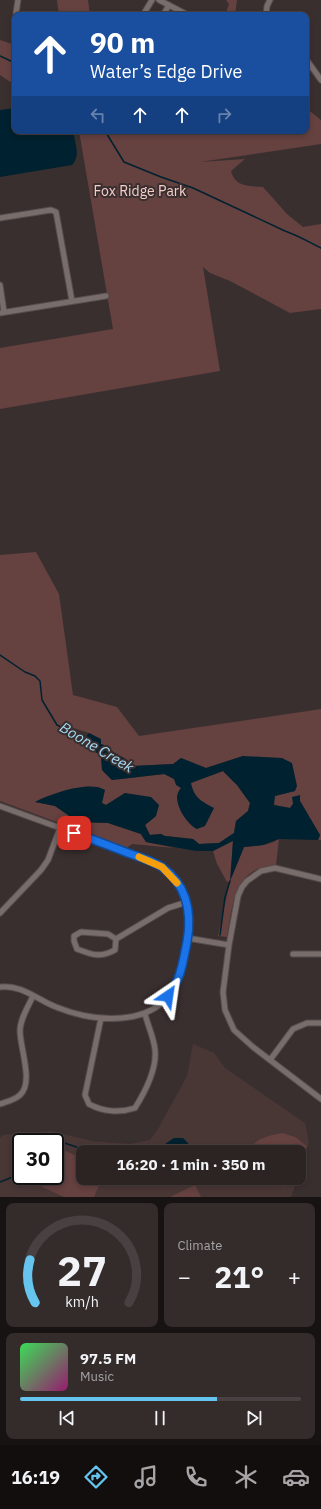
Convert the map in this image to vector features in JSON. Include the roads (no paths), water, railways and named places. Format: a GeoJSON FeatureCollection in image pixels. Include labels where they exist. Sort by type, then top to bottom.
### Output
{"type":"FeatureCollection","features":[{"type":"Feature","properties":{"kind":"street"},"geometry":{"type":"LineString","coordinates":[[16,12],[18,0]]}},
{"type":"Feature","properties":{"kind":"street"},"geometry":{"type":"LineString","coordinates":[[144,12],[152,0]]}},
{"type":"Feature","properties":{"kind":"street"},"geometry":{"type":"LineString","coordinates":[[160,0],[182,12]]}},
{"type":"Feature","properties":{"kind":"street"},"geometry":{"type":"LineString","coordinates":[[266,12],[270,0]]}},
{"type":"Feature","properties":{"kind":"street"},"geometry":{"type":"LineString","coordinates":[[165,12],[169,6]]}},
{"type":"Feature","properties":{"kind":"street"},"geometry":{"type":"LineString","coordinates":[[309,63],[321,80]]}},
{"type":"Feature","properties":{"kind":"street"},"geometry":{"type":"LineString","coordinates":[[0,218],[51,210],[55,211],[57,214],[72,301]]}},
{"type":"Feature","properties":{"kind":"street"},"geometry":{"type":"LineString","coordinates":[[0,284],[2,312],[106,296]]}},
{"type":"Feature","properties":{"kind":"street"},"geometry":{"type":"LineString","coordinates":[[0,806],[140,857],[162,867],[174,879],[187,902],[189,919],[180,974],[174,988],[161,1004],[145,1014],[121,1018],[100,1018],[78,1014],[56,1007],[18,988],[7,986],[0,987]]}},
{"type":"Feature","properties":{"kind":"street"},"geometry":{"type":"LineString","coordinates":[[0,913],[48,860],[60,828]]}},
{"type":"Feature","properties":{"kind":"street"},"geometry":{"type":"LineString","coordinates":[[321,879],[284,869],[267,869],[250,878],[240,892],[229,945],[223,992],[224,1010],[234,1030],[253,1047],[321,1099]]}},
{"type":"Feature","properties":{"kind":"street"},"geometry":{"type":"LineString","coordinates":[[116,939],[168,908],[187,902]]}},
{"type":"Feature","properties":{"kind":"street"},"geometry":{"type":"LineString","coordinates":[[81,932],[108,934],[116,939],[115,950],[105,955],[95,954],[77,948],[74,941],[74,936],[81,932]]}},
{"type":"Feature","properties":{"kind":"street"},"geometry":{"type":"LineString","coordinates":[[187,938],[229,945]]}},
{"type":"Feature","properties":{"kind":"street"},"geometry":{"type":"LineString","coordinates":[[293,954],[321,954]]}},
{"type":"Feature","properties":{"kind":"street"},"geometry":{"type":"LineString","coordinates":[[0,1104],[20,1096],[25,1088],[26,1077],[20,1031],[23,1017],[33,996]]}},
{"type":"Feature","properties":{"kind":"street"},"geometry":{"type":"LineString","coordinates":[[100,1018],[85,1095],[89,1104],[98,1110],[125,1111],[135,1108],[143,1095],[155,1061],[155,1048],[145,1014]]}},
{"type":"Feature","properties":{"kind":"street"},"geometry":{"type":"LineString","coordinates":[[270,1060],[293,1028],[307,1023],[321,1022]]}},
{"type":"Feature","properties":{"kind":"water"},"geometry":{"type":"Polygon","coordinates":[[[12,108],[12,134],[74,134],[77,153],[75,161],[72,165],[0,177],[0,110],[12,108]]]}},
{"type":"Feature","properties":{"kind":"water"},"geometry":{"type":"Polygon","coordinates":[[[89,733],[101,739],[101,744],[133,766],[173,764],[181,758],[206,768],[243,756],[282,758],[292,763],[297,786],[295,791],[275,796],[274,805],[290,808],[293,804],[292,797],[300,795],[300,801],[320,835],[318,840],[279,839],[263,845],[244,847],[230,881],[233,841],[213,851],[196,851],[146,842],[141,834],[108,823],[78,822],[55,806],[35,802],[50,795],[80,787],[98,787],[105,790],[102,803],[106,805],[125,793],[151,797],[159,805],[156,816],[145,825],[150,835],[161,834],[165,836],[193,839],[199,844],[219,843],[234,833],[236,821],[248,811],[250,803],[237,785],[223,771],[191,783],[196,796],[214,808],[205,826],[197,829],[186,820],[181,811],[177,797],[181,788],[176,785],[174,779],[164,774],[112,780],[102,770],[101,755],[85,747],[84,739],[89,733]]]}},
{"type":"Feature","properties":{"kind":"water"},"geometry":{"type":"Polygon","coordinates":[[[174,1138],[183,1138],[188,1145],[164,1145],[174,1138]]]}},
{"type":"Feature","properties":{"kind":"waterway"},"geometry":{"type":"LineString","coordinates":[[0,56],[12,62]]}},
{"type":"Feature","properties":{"kind":"waterway"},"geometry":{"type":"LineString","coordinates":[[107,134],[124,162],[193,188],[321,248]]}},
{"type":"Feature","properties":{"kind":"waterway","name":"Boone Creek"},"geometry":{"type":"LineString","coordinates":[[0,655],[25,672],[35,676],[40,681],[42,700],[57,725],[84,739]]}},
{"type":"Feature","properties":{"kind":"waterway"},"geometry":{"type":"LineString","coordinates":[[220,935],[225,897],[230,881]]}},
{"type":"Feature","properties":{"kind":"waterway"},"geometry":{"type":"LineString","coordinates":[[64,1143],[76,1147]]}},
{"type":"Feature","properties":{"kind":"waterway"},"geometry":{"type":"LineString","coordinates":[[0,1182],[12,1177]]}},
{"type":"Feature","properties":{"kind":"park label","name":"Fox Ridge Park"},"geometry":{"type":"Point","coordinates":[140,191]}}]}
